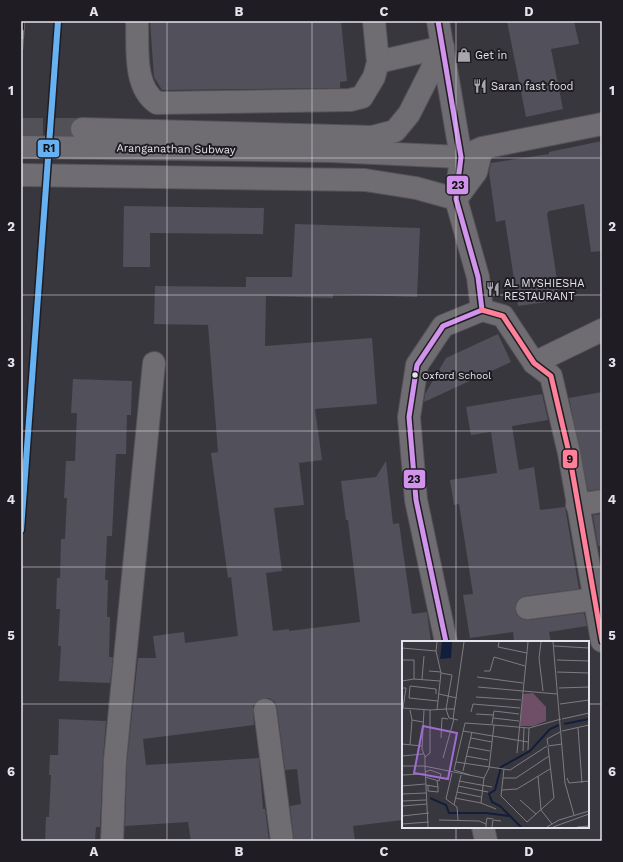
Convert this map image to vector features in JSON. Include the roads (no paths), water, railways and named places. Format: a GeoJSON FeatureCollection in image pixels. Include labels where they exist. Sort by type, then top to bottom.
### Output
{"type":"FeatureCollection","features":[{"type":"Feature","properties":{"kind":"street"},"geometry":{"type":"LineString","coordinates":[[137,21],[140,76],[149,97],[157,103],[350,100],[362,97],[374,77],[378,62],[374,21]]}},
{"type":"Feature","properties":{"kind":"street"},"geometry":{"type":"LineString","coordinates":[[438,21],[461,157],[456,199],[478,277],[482,310]]}},
{"type":"Feature","properties":{"kind":"street"},"geometry":{"type":"LineString","coordinates":[[378,62],[443,46]]}},
{"type":"Feature","properties":{"kind":"street"},"geometry":{"type":"LineString","coordinates":[[82,129],[372,138],[395,131],[409,114],[443,46]]}},
{"type":"Feature","properties":{"kind":"street"},"geometry":{"type":"LineString","coordinates":[[461,157],[482,148],[602,124]]}},
{"type":"Feature","properties":{"kind":"street","name":"Aranganathan Subway"},"geometry":{"type":"LineString","coordinates":[[21,147],[331,151],[461,157]]}},
{"type":"Feature","properties":{"kind":"street"},"geometry":{"type":"LineString","coordinates":[[456,199],[476,172],[482,148]]}},
{"type":"Feature","properties":{"kind":"street"},"geometry":{"type":"LineString","coordinates":[[21,175],[365,180],[416,188],[456,199]]}},
{"type":"Feature","properties":{"kind":"street"},"geometry":{"type":"LineString","coordinates":[[446,641],[416,500],[408,417],[416,365],[438,333],[443,326],[482,310],[502,316],[534,363],[551,376],[569,453],[602,641]]}},
{"type":"Feature","properties":{"kind":"street"},"geometry":{"type":"LineString","coordinates":[[534,363],[602,330]]}},
{"type":"Feature","properties":{"kind":"street"},"geometry":{"type":"LineString","coordinates":[[112,841],[115,760],[154,363]]}},
{"type":"Feature","properties":{"kind":"street"},"geometry":{"type":"LineString","coordinates":[[578,505],[602,502]]}},
{"type":"Feature","properties":{"kind":"street"},"geometry":{"type":"LineString","coordinates":[[527,608],[595,598]]}},
{"type":"Feature","properties":{"kind":"street"},"geometry":{"type":"LineString","coordinates":[[265,710],[282,841]]}},
{"type":"Feature","properties":{"kind":"street"},"geometry":{"type":"LineString","coordinates":[[483,828],[486,841]]}},
{"type":"Feature","properties":{"kind":"tunnel"},"geometry":{"type":"LineString","coordinates":[[21,129],[82,129]]}},
{"type":"Feature","properties":{"kind":"railway"},"geometry":{"type":"LineString","coordinates":[[21,48],[23,21]]}},
{"type":"Feature","properties":{"kind":"place","name":"Get in"},"geometry":{"type":"Point","coordinates":[464,55]}},
{"type":"Feature","properties":{"kind":"place","name":"Saran fast food"},"geometry":{"type":"Point","coordinates":[480,86]}},
{"type":"Feature","properties":{"kind":"place","name":"AL MYSHIESHA RESTAURANT"},"geometry":{"type":"Point","coordinates":[493,289]}},
{"type":"Feature","properties":{"kind":"place","name":"Oxford School"},"geometry":{"type":"Point","coordinates":[415,375]}}]}
